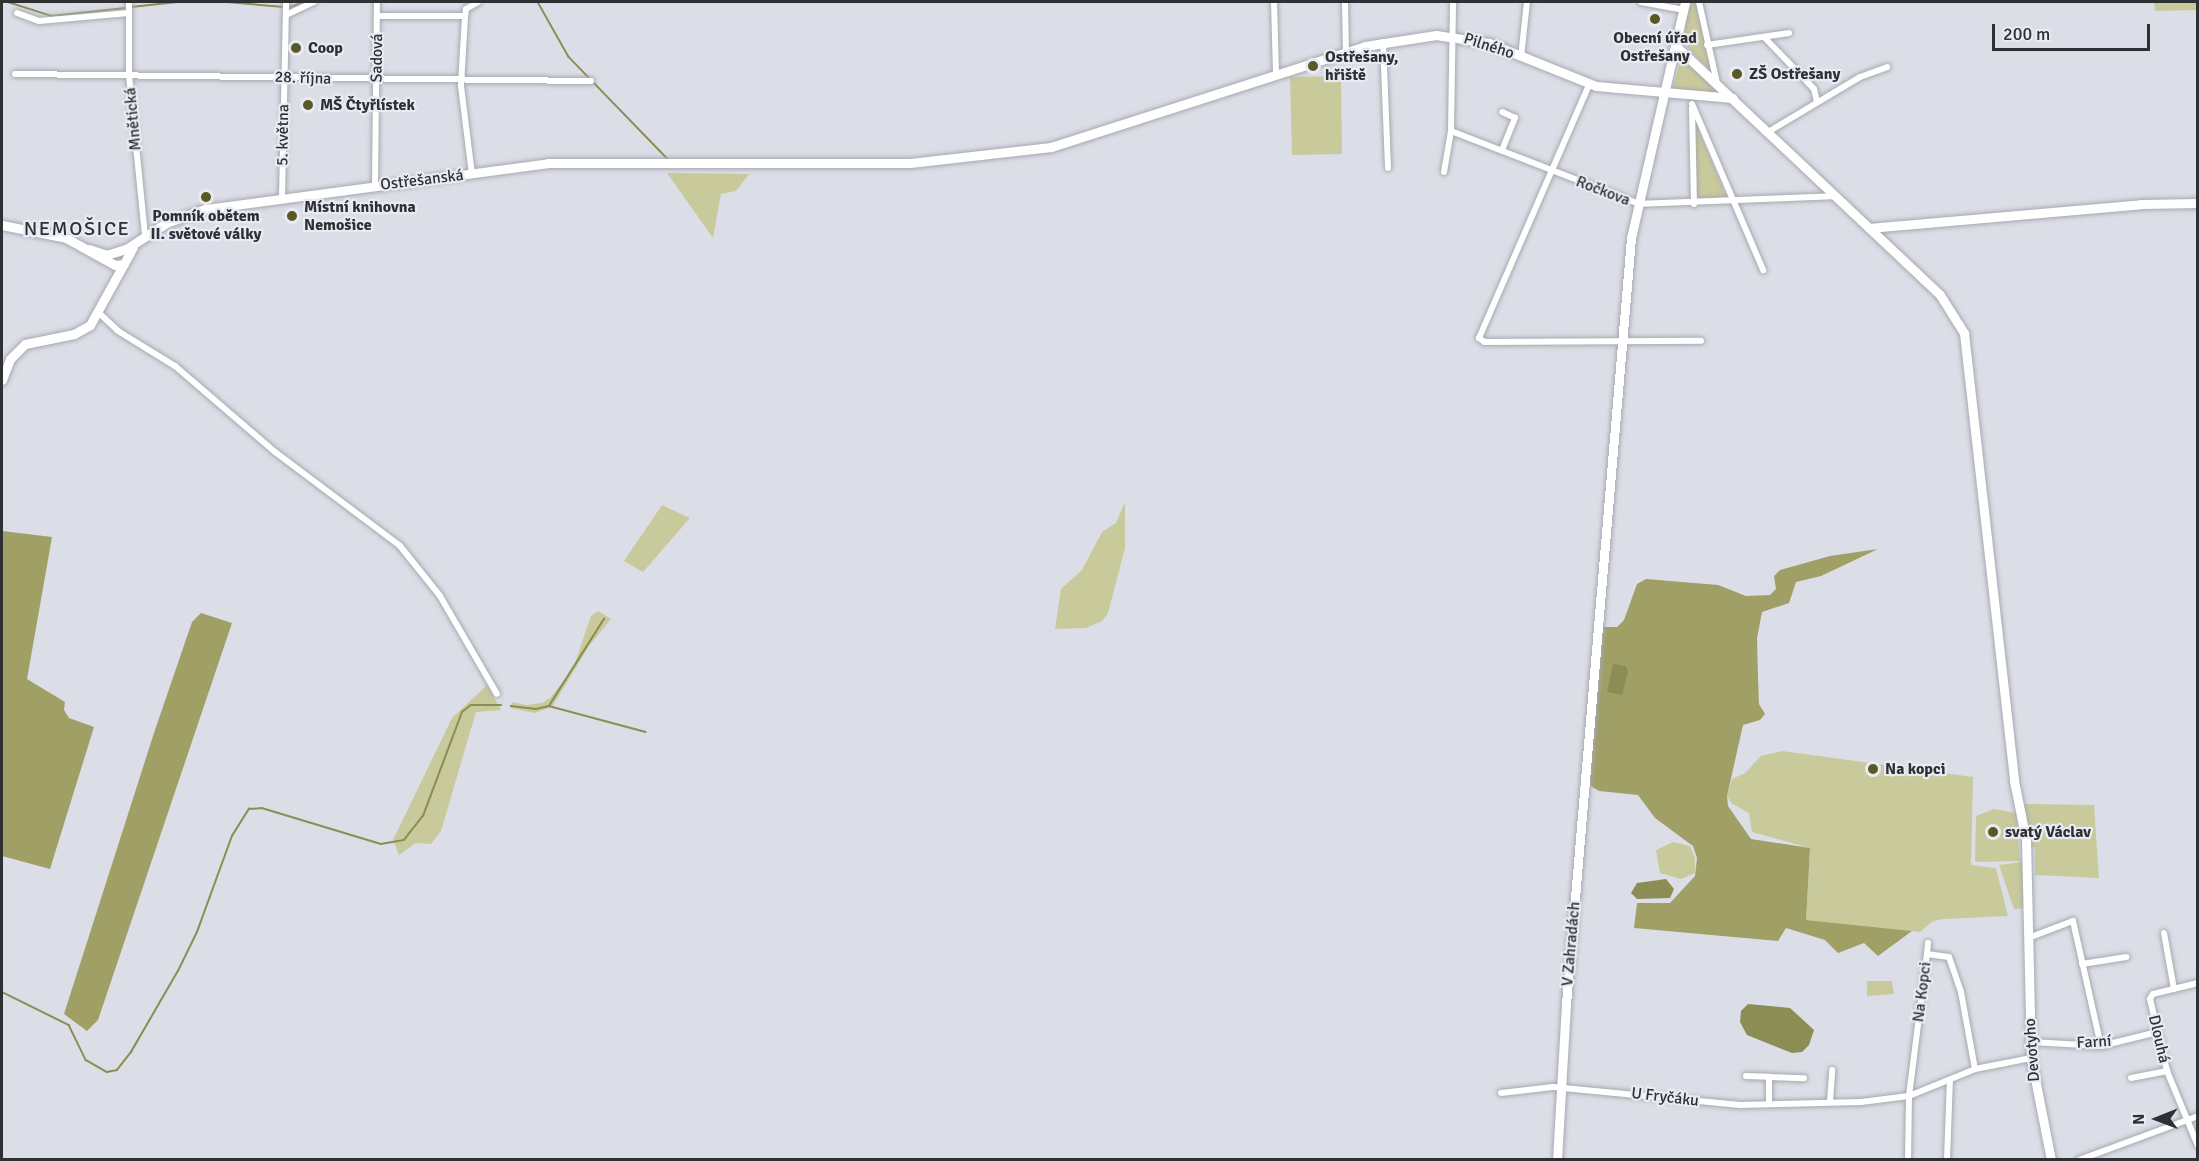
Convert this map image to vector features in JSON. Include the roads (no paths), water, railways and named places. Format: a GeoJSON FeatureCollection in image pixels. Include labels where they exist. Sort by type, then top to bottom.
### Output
{"type":"FeatureCollection","features":[{"type":"Feature","properties":{"kind":"street","name":"Mnětická"},"geometry":{"type":"LineString","coordinates":[[129,2],[129,75],[143,238]]}},
{"type":"Feature","properties":{"kind":"street","name":"5. května"},"geometry":{"type":"LineString","coordinates":[[282,197],[286,2]]}},
{"type":"Feature","properties":{"kind":"street"},"geometry":{"type":"LineString","coordinates":[[286,14],[314,2]]}},
{"type":"Feature","properties":{"kind":"street","name":"Sadová"},"geometry":{"type":"LineString","coordinates":[[375,186],[377,2]]}},
{"type":"Feature","properties":{"kind":"street"},"geometry":{"type":"LineString","coordinates":[[472,174],[462,80],[466,9],[477,2]]}},
{"type":"Feature","properties":{"kind":"street"},"geometry":{"type":"LineString","coordinates":[[1274,2],[1276,75]]}},
{"type":"Feature","properties":{"kind":"street"},"geometry":{"type":"LineString","coordinates":[[1345,2],[1346,52]]}},
{"type":"Feature","properties":{"kind":"street"},"geometry":{"type":"LineString","coordinates":[[1444,172],[1451,131],[1453,2]]}},
{"type":"Feature","properties":{"kind":"street"},"geometry":{"type":"LineString","coordinates":[[1521,57],[1527,2]]}},
{"type":"Feature","properties":{"kind":"street"},"geometry":{"type":"LineString","coordinates":[[1641,2],[1685,6]]}},
{"type":"Feature","properties":{"kind":"street"},"geometry":{"type":"LineString","coordinates":[[1699,2],[1717,84]]}},
{"type":"Feature","properties":{"kind":"street","name":"V Zahradách"},"geometry":{"type":"LineString","coordinates":[[1557,1160],[1560,1087],[1631,238],[1685,6]]}},
{"type":"Feature","properties":{"kind":"street"},"geometry":{"type":"LineString","coordinates":[[17,14],[39,21],[129,13]]}},
{"type":"Feature","properties":{"kind":"street"},"geometry":{"type":"LineString","coordinates":[[377,16],[465,16]]}},
{"type":"Feature","properties":{"kind":"street"},"geometry":{"type":"LineString","coordinates":[[1707,45],[1789,33]]}},
{"type":"Feature","properties":{"kind":"street","name":"Pilného"},"geometry":{"type":"LineString","coordinates":[[1276,75],[1383,41],[1452,34],[1489,43],[1589,85],[1665,94],[1692,100],[1732,98]]}},
{"type":"Feature","properties":{"kind":"street"},"geometry":{"type":"LineString","coordinates":[[1764,37],[1814,89],[1817,102]]}},
{"type":"Feature","properties":{"kind":"street"},"geometry":{"type":"LineString","coordinates":[[1383,41],[1388,168]]}},
{"type":"Feature","properties":{"kind":"street","name":"Devotyho"},"geometry":{"type":"LineString","coordinates":[[1677,47],[1940,295],[1966,338],[2014,781],[2026,840],[2031,1058],[2051,1160]]}},
{"type":"Feature","properties":{"kind":"street"},"geometry":{"type":"LineString","coordinates":[[1768,132],[1860,77],[1887,67]]}},
{"type":"Feature","properties":{"kind":"street","name":"28. října"},"geometry":{"type":"LineString","coordinates":[[15,74],[591,81]]}},
{"type":"Feature","properties":{"kind":"street","name":"Ostřešanská"},"geometry":{"type":"LineString","coordinates":[[116,252],[191,212],[282,197],[558,162],[910,163],[1051,147],[1276,75]]}},
{"type":"Feature","properties":{"kind":"street"},"geometry":{"type":"LineString","coordinates":[[1589,85],[1479,338],[1485,342],[1701,341]]}},
{"type":"Feature","properties":{"kind":"street"},"geometry":{"type":"LineString","coordinates":[[1692,100],[1763,270]]}},
{"type":"Feature","properties":{"kind":"street"},"geometry":{"type":"LineString","coordinates":[[1692,100],[1694,204]]}},
{"type":"Feature","properties":{"kind":"street"},"geometry":{"type":"LineString","coordinates":[[1502,112],[1515,118],[1502,150]]}},
{"type":"Feature","properties":{"kind":"street","name":"Ročkova"},"geometry":{"type":"LineString","coordinates":[[1451,131],[1639,204],[1694,204],[1836,196]]}},
{"type":"Feature","properties":{"kind":"street"},"geometry":{"type":"LineString","coordinates":[[1869,228],[2141,204],[2198,203]]}},
{"type":"Feature","properties":{"kind":"street"},"geometry":{"type":"LineString","coordinates":[[2,225],[66,237],[119,263]]}},
{"type":"Feature","properties":{"kind":"street"},"geometry":{"type":"LineString","coordinates":[[2,380],[20,347],[41,338],[78,332],[90,325],[99,313],[112,286],[119,263],[143,238]]}},
{"type":"Feature","properties":{"kind":"street"},"geometry":{"type":"LineString","coordinates":[[88,249],[104,255],[116,252]]}},
{"type":"Feature","properties":{"kind":"street"},"geometry":{"type":"LineString","coordinates":[[116,252],[119,263]]}},
{"type":"Feature","properties":{"kind":"street"},"geometry":{"type":"LineString","coordinates":[[116,252],[119,263]]}},
{"type":"Feature","properties":{"kind":"street"},"geometry":{"type":"LineString","coordinates":[[99,313],[118,331],[175,366],[275,452],[400,546],[440,596],[497,694]]}},
{"type":"Feature","properties":{"kind":"street"},"geometry":{"type":"LineString","coordinates":[[2028,938],[2073,921],[2101,1046]]}},
{"type":"Feature","properties":{"kind":"street"},"geometry":{"type":"LineString","coordinates":[[2164,933],[2174,989]]}},
{"type":"Feature","properties":{"kind":"street"},"geometry":{"type":"LineString","coordinates":[[1927,954],[1928,943]]}},
{"type":"Feature","properties":{"kind":"street","name":"Na Kopci"},"geometry":{"type":"LineString","coordinates":[[1908,1160],[1909,1096],[1927,954],[1949,957],[1960,992],[1975,1069]]}},
{"type":"Feature","properties":{"kind":"street"},"geometry":{"type":"LineString","coordinates":[[2082,964],[2126,957]]}},
{"type":"Feature","properties":{"kind":"street","name":"Dlouhá"},"geometry":{"type":"LineString","coordinates":[[2198,983],[2151,996],[2167,1071],[2198,1146]]}},
{"type":"Feature","properties":{"kind":"street","name":"Farní"},"geometry":{"type":"LineString","coordinates":[[2031,1042],[2101,1046],[2157,1032]]}},
{"type":"Feature","properties":{"kind":"street"},"geometry":{"type":"LineString","coordinates":[[1909,1096],[1975,1069],[2031,1058]]}},
{"type":"Feature","properties":{"kind":"street"},"geometry":{"type":"LineString","coordinates":[[1830,1102],[1832,1070]]}},
{"type":"Feature","properties":{"kind":"street","name":"Dlouhá"},"geometry":{"type":"LineString","coordinates":[[2130,1078],[2167,1071]]}},
{"type":"Feature","properties":{"kind":"street"},"geometry":{"type":"LineString","coordinates":[[1746,1076],[1804,1078]]}},
{"type":"Feature","properties":{"kind":"street"},"geometry":{"type":"LineString","coordinates":[[1769,1077],[1769,1104]]}},
{"type":"Feature","properties":{"kind":"street"},"geometry":{"type":"LineString","coordinates":[[1947,1160],[1950,1080]]}},
{"type":"Feature","properties":{"kind":"street","name":"U Fryčáku"},"geometry":{"type":"LineString","coordinates":[[1501,1093],[1560,1087],[1740,1105],[1909,1096]]}},
{"type":"Feature","properties":{"kind":"street"},"geometry":{"type":"LineString","coordinates":[[2079,1160],[2198,1116]]}},
{"type":"Feature","properties":{"kind":"waterway"},"geometry":{"type":"LineString","coordinates":[[8,2],[52,16],[126,8]]}},
{"type":"Feature","properties":{"kind":"waterway"},"geometry":{"type":"LineString","coordinates":[[131,7],[178,2]]}},
{"type":"Feature","properties":{"kind":"waterway"},"geometry":{"type":"LineString","coordinates":[[227,2],[284,7]]}},
{"type":"Feature","properties":{"kind":"waterway"},"geometry":{"type":"LineString","coordinates":[[288,8],[304,2]]}},
{"type":"Feature","properties":{"kind":"waterway"},"geometry":{"type":"LineString","coordinates":[[538,2],[569,57],[668,159]]}},
{"type":"Feature","properties":{"kind":"waterway"},"geometry":{"type":"LineString","coordinates":[[549,706],[604,619]]}},
{"type":"Feature","properties":{"kind":"waterway"},"geometry":{"type":"LineString","coordinates":[[2,992],[69,1025],[86,1060],[107,1072],[117,1070],[131,1052],[178,971],[197,932],[232,836],[249,809],[262,808],[381,844],[404,840],[423,816],[462,712],[471,705],[501,705]]}},
{"type":"Feature","properties":{"kind":"waterway"},"geometry":{"type":"LineString","coordinates":[[511,706],[536,709],[549,706],[646,732]]}},
{"type":"Feature","properties":{"kind":"place","name":"Obecní úřad Ostřešany"},"geometry":{"type":"Point","coordinates":[1655,19]}},
{"type":"Feature","properties":{"kind":"place","name":"Coop"},"geometry":{"type":"Point","coordinates":[296,48]}},
{"type":"Feature","properties":{"kind":"place","name":"Ostřešany, hřiště"},"geometry":{"type":"Point","coordinates":[1313,66]}},
{"type":"Feature","properties":{"kind":"place","name":"ZŠ Ostřešany"},"geometry":{"type":"Point","coordinates":[1737,74]}},
{"type":"Feature","properties":{"kind":"place","name":"MŠ Čtyřlístek"},"geometry":{"type":"Point","coordinates":[308,105]}},
{"type":"Feature","properties":{"kind":"place","name":"Pomník obětem II. světové války"},"geometry":{"type":"Point","coordinates":[206,197]}},
{"type":"Feature","properties":{"kind":"place","name":"Místní knihovna Nemošice"},"geometry":{"type":"Point","coordinates":[292,216]}},
{"type":"Feature","properties":{"kind":"place","name":"Na kopci"},"geometry":{"type":"Point","coordinates":[1873,769]}},
{"type":"Feature","properties":{"kind":"place","name":"svatý Václav"},"geometry":{"type":"Point","coordinates":[1993,832]}},
{"type":"Feature","properties":{"kind":"district","name":"NEMOŠICE"},"geometry":{"type":"Point","coordinates":[77,228]}}]}
